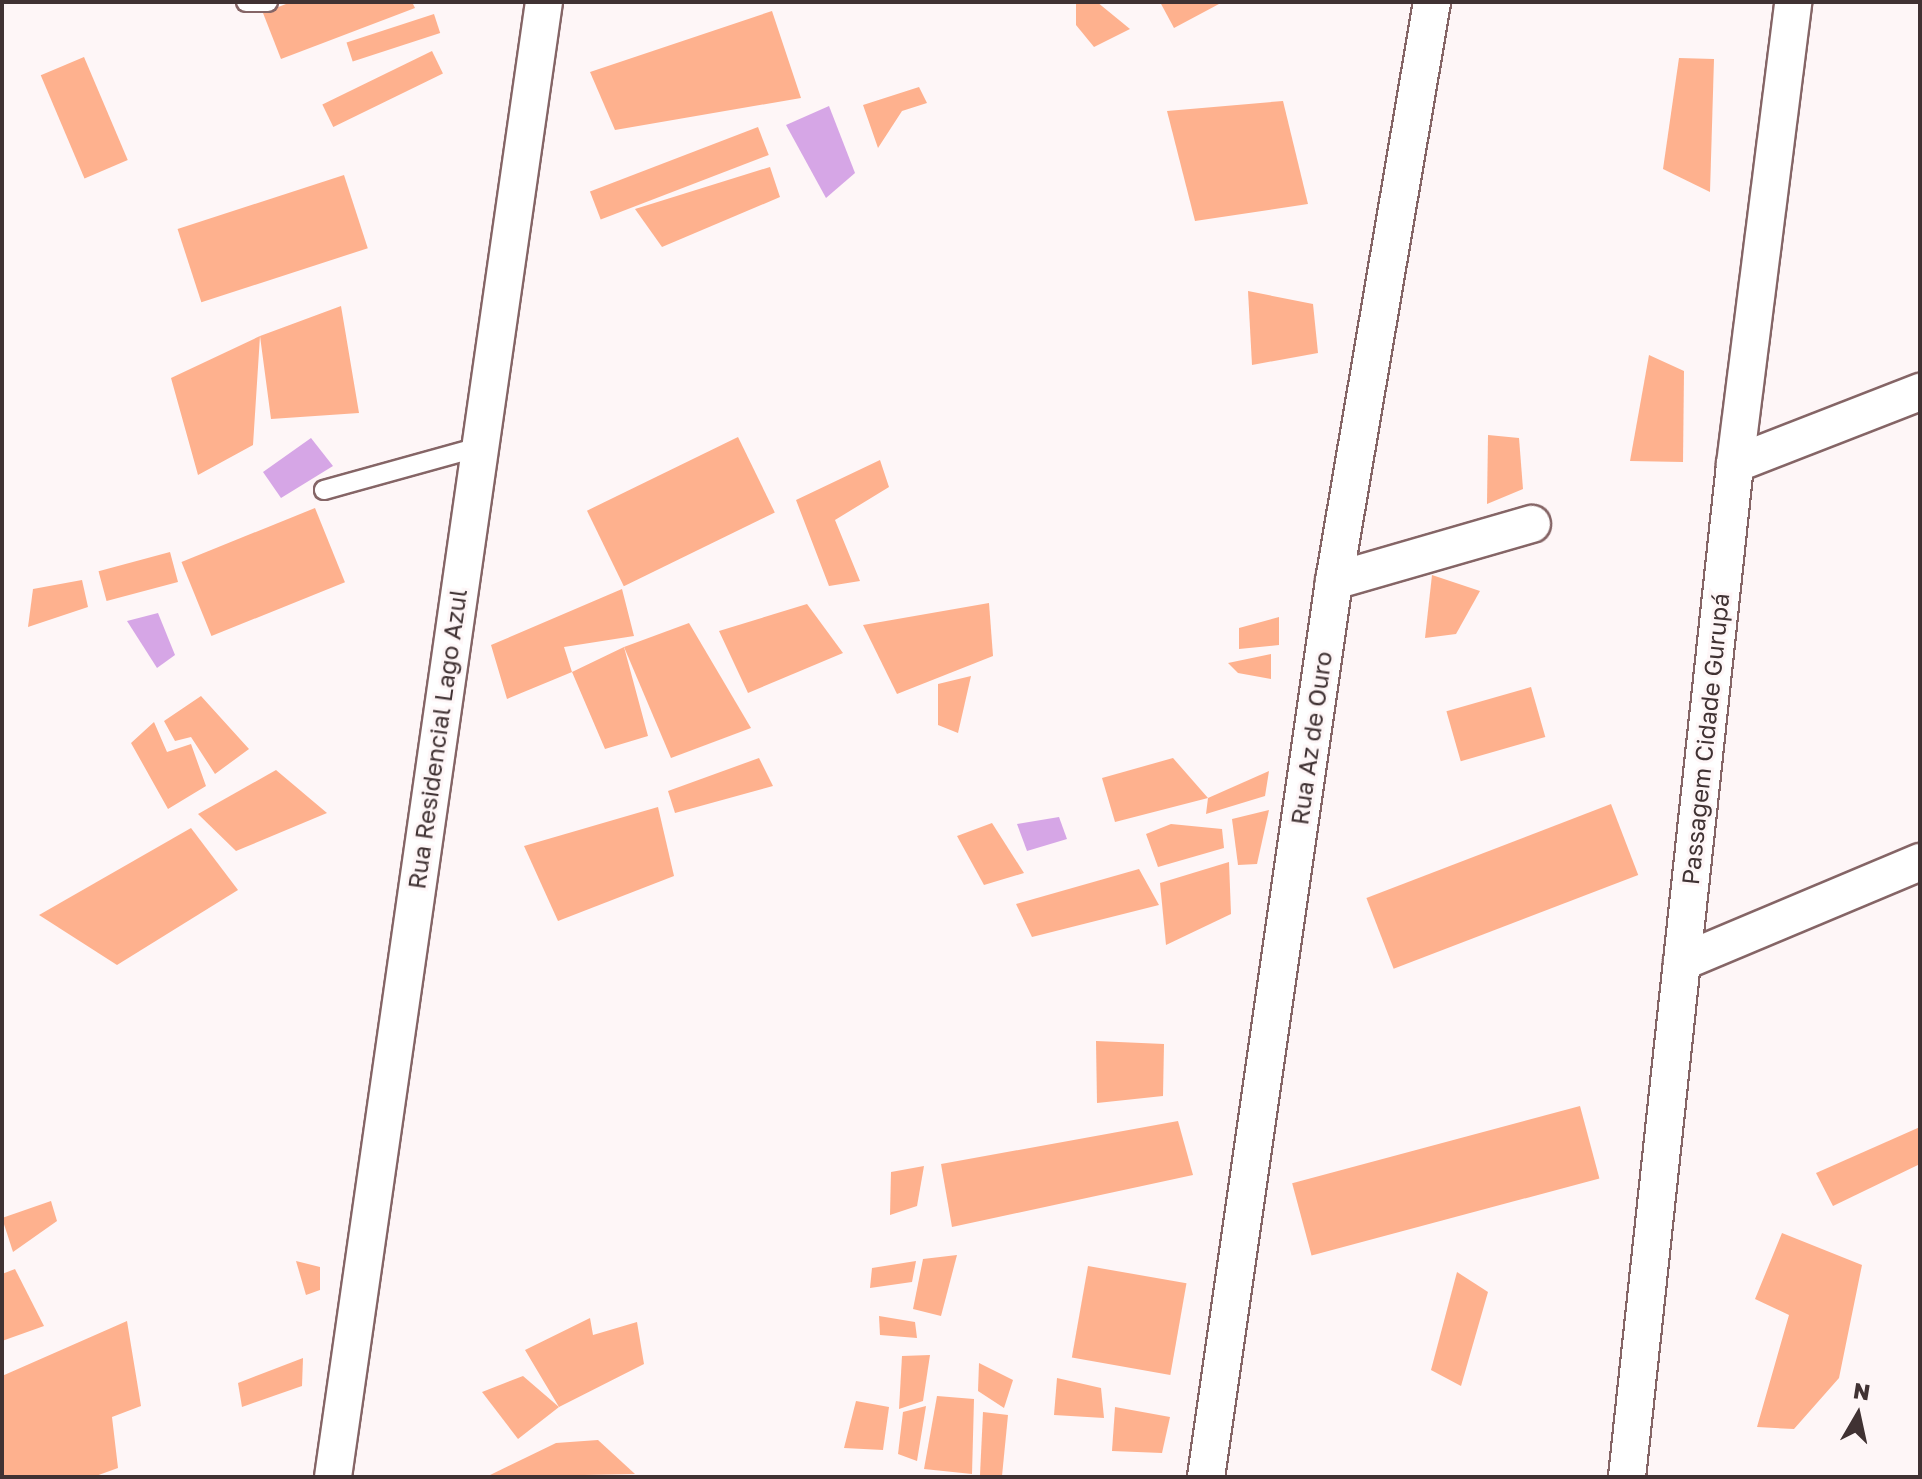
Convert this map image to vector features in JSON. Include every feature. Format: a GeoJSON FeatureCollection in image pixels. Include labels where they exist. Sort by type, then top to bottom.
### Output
{"type":"FeatureCollection","features":[{"type":"Feature","properties":{"kind":"street","name":"Rua Residencial Lago Azul"},"geometry":{"type":"LineString","coordinates":[[333,1477],[544,2]]}},
{"type":"Feature","properties":{"kind":"street","name":"Rua Az de Ouro"},"geometry":{"type":"LineString","coordinates":[[1206,1477],[1334,581],[1432,2]]}},
{"type":"Feature","properties":{"kind":"street","name":"Passagem Cidade Gurupá"},"geometry":{"type":"LineString","coordinates":[[1627,1477],[1735,464],[1793,2]]}},
{"type":"Feature","properties":{"kind":"street"},"geometry":{"type":"LineString","coordinates":[[1735,464],[1920,392]]}},
{"type":"Feature","properties":{"kind":"street"},"geometry":{"type":"LineString","coordinates":[[1334,581],[1532,524]]}},
{"type":"Feature","properties":{"kind":"street"},"geometry":{"type":"LineString","coordinates":[[1682,962],[1920,862]]}},
{"type":"Feature","properties":{"kind":"lane"},"geometry":{"type":"LineString","coordinates":[[246,2],[268,2]]}},
{"type":"Feature","properties":{"kind":"lane"},"geometry":{"type":"LineString","coordinates":[[324,490],[479,447]]}},
{"type":"Feature","properties":{"kind":"shaded area"},"geometry":{"type":"Polygon","coordinates":[[[829,106],[855,173],[826,198],[786,125],[829,106]]]}},
{"type":"Feature","properties":{"kind":"shaded area"},"geometry":{"type":"Polygon","coordinates":[[[311,438],[333,466],[281,498],[263,472],[311,438]]]}},
{"type":"Feature","properties":{"kind":"shaded area"},"geometry":{"type":"Polygon","coordinates":[[[158,613],[175,655],[157,668],[127,621],[158,613]]]}},
{"type":"Feature","properties":{"kind":"shaded area"},"geometry":{"type":"Polygon","coordinates":[[[1059,817],[1067,839],[1027,851],[1017,824],[1059,817]]]}},
{"type":"Feature","properties":{"kind":"building"},"geometry":{"type":"Polygon","coordinates":[[[291,2],[412,2],[415,8],[281,59],[263,13],[291,2]]]}},
{"type":"Feature","properties":{"kind":"building"},"geometry":{"type":"Polygon","coordinates":[[[1076,2],[1097,2],[1130,29],[1094,47],[1076,25],[1076,2]]]}},
{"type":"Feature","properties":{"kind":"building"},"geometry":{"type":"Polygon","coordinates":[[[1160,2],[1217,2],[1219,4],[1174,28],[1160,2]]]}},
{"type":"Feature","properties":{"kind":"building"},"geometry":{"type":"Polygon","coordinates":[[[772,11],[801,98],[615,130],[590,72],[772,11]]]}},
{"type":"Feature","properties":{"kind":"building"},"geometry":{"type":"Polygon","coordinates":[[[434,14],[440,33],[353,61],[347,42],[434,14]]]}},
{"type":"Feature","properties":{"kind":"building"},"geometry":{"type":"Polygon","coordinates":[[[432,51],[443,73],[333,127],[322,104],[432,51]]]}},
{"type":"Feature","properties":{"kind":"building"},"geometry":{"type":"Polygon","coordinates":[[[84,57],[128,160],[84,178],[41,75],[84,57]]]}},
{"type":"Feature","properties":{"kind":"building"},"geometry":{"type":"Polygon","coordinates":[[[1679,58],[1714,59],[1710,192],[1663,169],[1679,58]]]}},
{"type":"Feature","properties":{"kind":"building"},"geometry":{"type":"Polygon","coordinates":[[[919,87],[927,103],[902,111],[878,148],[863,105],[919,87]]]}},
{"type":"Feature","properties":{"kind":"building"},"geometry":{"type":"Polygon","coordinates":[[[1283,101],[1308,204],[1195,221],[1167,111],[1283,101]]]}},
{"type":"Feature","properties":{"kind":"building"},"geometry":{"type":"Polygon","coordinates":[[[758,127],[769,155],[601,220],[590,192],[758,127]]]}},
{"type":"Feature","properties":{"kind":"building"},"geometry":{"type":"Polygon","coordinates":[[[770,167],[780,197],[662,247],[635,209],[770,167]]]}},
{"type":"Feature","properties":{"kind":"building"},"geometry":{"type":"Polygon","coordinates":[[[344,175],[368,248],[201,302],[178,229],[344,175]]]}},
{"type":"Feature","properties":{"kind":"building"},"geometry":{"type":"Polygon","coordinates":[[[1248,291],[1313,304],[1318,353],[1252,365],[1248,291]]]}},
{"type":"Feature","properties":{"kind":"building"},"geometry":{"type":"Polygon","coordinates":[[[341,306],[359,413],[271,419],[260,336],[341,306]]]}},
{"type":"Feature","properties":{"kind":"building"},"geometry":{"type":"Polygon","coordinates":[[[260,336],[253,445],[198,475],[171,378],[260,336]]]}},
{"type":"Feature","properties":{"kind":"building"},"geometry":{"type":"Polygon","coordinates":[[[1649,355],[1684,371],[1683,462],[1630,461],[1649,355]]]}},
{"type":"Feature","properties":{"kind":"building"},"geometry":{"type":"Polygon","coordinates":[[[1488,435],[1519,438],[1523,489],[1487,504],[1488,435]]]}},
{"type":"Feature","properties":{"kind":"building"},"geometry":{"type":"Polygon","coordinates":[[[738,437],[775,512],[624,586],[587,511],[738,437]]]}},
{"type":"Feature","properties":{"kind":"building"},"geometry":{"type":"Polygon","coordinates":[[[880,460],[889,487],[835,520],[860,581],[829,586],[796,500],[880,460]]]}},
{"type":"Feature","properties":{"kind":"building"},"geometry":{"type":"Polygon","coordinates":[[[315,508],[345,582],[211,636],[181,562],[315,508]]]}},
{"type":"Feature","properties":{"kind":"building"},"geometry":{"type":"Polygon","coordinates":[[[170,552],[178,582],[107,601],[99,571],[170,552]]]}},
{"type":"Feature","properties":{"kind":"building"},"geometry":{"type":"Polygon","coordinates":[[[1432,575],[1480,591],[1456,634],[1425,638],[1432,575]]]}},
{"type":"Feature","properties":{"kind":"building"},"geometry":{"type":"Polygon","coordinates":[[[82,580],[88,607],[28,627],[33,589],[82,580]]]}},
{"type":"Feature","properties":{"kind":"building"},"geometry":{"type":"Polygon","coordinates":[[[622,589],[634,636],[564,647],[572,672],[507,699],[491,645],[622,589]]]}},
{"type":"Feature","properties":{"kind":"building"},"geometry":{"type":"Polygon","coordinates":[[[989,603],[993,656],[897,694],[863,625],[989,603]]]}},
{"type":"Feature","properties":{"kind":"building"},"geometry":{"type":"Polygon","coordinates":[[[807,604],[843,653],[748,693],[719,631],[807,604]]]}},
{"type":"Feature","properties":{"kind":"building"},"geometry":{"type":"Polygon","coordinates":[[[1279,617],[1279,645],[1239,649],[1239,628],[1279,617]]]}},
{"type":"Feature","properties":{"kind":"building"},"geometry":{"type":"Polygon","coordinates":[[[689,623],[751,728],[671,758],[624,647],[689,623]]]}},
{"type":"Feature","properties":{"kind":"building"},"geometry":{"type":"Polygon","coordinates":[[[624,647],[648,736],[605,749],[572,672],[624,647]]]}},
{"type":"Feature","properties":{"kind":"building"},"geometry":{"type":"Polygon","coordinates":[[[1271,654],[1271,679],[1238,673],[1228,663],[1271,654]]]}},
{"type":"Feature","properties":{"kind":"building"},"geometry":{"type":"Polygon","coordinates":[[[971,676],[958,733],[938,725],[938,684],[971,676]]]}},
{"type":"Feature","properties":{"kind":"building"},"geometry":{"type":"Polygon","coordinates":[[[1531,687],[1545,737],[1461,761],[1446,711],[1531,687]]]}},
{"type":"Feature","properties":{"kind":"building"},"geometry":{"type":"Polygon","coordinates":[[[201,696],[249,749],[215,774],[191,737],[175,741],[164,721],[201,696]]]}},
{"type":"Feature","properties":{"kind":"building"},"geometry":{"type":"Polygon","coordinates":[[[154,722],[167,752],[191,744],[206,786],[168,809],[131,743],[154,722]]]}},
{"type":"Feature","properties":{"kind":"building"},"geometry":{"type":"Polygon","coordinates":[[[759,758],[773,786],[675,813],[668,791],[759,758]]]}},
{"type":"Feature","properties":{"kind":"building"},"geometry":{"type":"Polygon","coordinates":[[[1173,758],[1208,798],[1115,822],[1102,778],[1173,758]]]}},
{"type":"Feature","properties":{"kind":"building"},"geometry":{"type":"Polygon","coordinates":[[[276,770],[327,813],[236,851],[198,814],[276,770]]]}},
{"type":"Feature","properties":{"kind":"building"},"geometry":{"type":"Polygon","coordinates":[[[1269,771],[1265,796],[1206,814],[1208,798],[1269,771]]]}},
{"type":"Feature","properties":{"kind":"building"},"geometry":{"type":"Polygon","coordinates":[[[1611,804],[1638,875],[1394,969],[1366,898],[1611,804]]]}},
{"type":"Feature","properties":{"kind":"building"},"geometry":{"type":"Polygon","coordinates":[[[658,807],[674,876],[558,921],[524,846],[658,807]]]}},
{"type":"Feature","properties":{"kind":"building"},"geometry":{"type":"Polygon","coordinates":[[[1269,810],[1257,864],[1238,865],[1232,819],[1269,810]]]}},
{"type":"Feature","properties":{"kind":"building"},"geometry":{"type":"Polygon","coordinates":[[[992,823],[1024,873],[984,885],[957,836],[992,823]]]}},
{"type":"Feature","properties":{"kind":"building"},"geometry":{"type":"Polygon","coordinates":[[[1171,824],[1222,829],[1224,848],[1158,867],[1146,834],[1171,824]]]}},
{"type":"Feature","properties":{"kind":"building"},"geometry":{"type":"Polygon","coordinates":[[[191,828],[238,890],[117,965],[39,915],[191,828]]]}},
{"type":"Feature","properties":{"kind":"building"},"geometry":{"type":"Polygon","coordinates":[[[1229,862],[1231,914],[1166,945],[1160,883],[1229,862]]]}},
{"type":"Feature","properties":{"kind":"building"},"geometry":{"type":"Polygon","coordinates":[[[1139,869],[1159,905],[1032,937],[1016,904],[1139,869]]]}},
{"type":"Feature","properties":{"kind":"building"},"geometry":{"type":"Polygon","coordinates":[[[1096,1041],[1164,1044],[1163,1096],[1097,1103],[1096,1041]]]}},
{"type":"Feature","properties":{"kind":"building"},"geometry":{"type":"Polygon","coordinates":[[[1580,1106],[1599,1178],[1312,1256],[1292,1183],[1580,1106]]]}},
{"type":"Feature","properties":{"kind":"building"},"geometry":{"type":"Polygon","coordinates":[[[1178,1121],[1193,1175],[952,1227],[941,1164],[1178,1121]]]}},
{"type":"Feature","properties":{"kind":"building"},"geometry":{"type":"Polygon","coordinates":[[[1920,1127],[1920,1164],[1833,1206],[1816,1173],[1920,1127]]]}},
{"type":"Feature","properties":{"kind":"building"},"geometry":{"type":"Polygon","coordinates":[[[924,1166],[917,1206],[890,1215],[891,1172],[924,1166]]]}},
{"type":"Feature","properties":{"kind":"building"},"geometry":{"type":"Polygon","coordinates":[[[51,1201],[57,1221],[13,1252],[2,1218],[51,1201]]]}},
{"type":"Feature","properties":{"kind":"building"},"geometry":{"type":"Polygon","coordinates":[[[1782,1233],[1862,1265],[1839,1378],[1794,1429],[1757,1427],[1789,1315],[1755,1299],[1782,1233]]]}},
{"type":"Feature","properties":{"kind":"building"},"geometry":{"type":"Polygon","coordinates":[[[957,1255],[941,1316],[913,1309],[923,1259],[957,1255]]]}},
{"type":"Feature","properties":{"kind":"building"},"geometry":{"type":"Polygon","coordinates":[[[296,1261],[320,1267],[320,1290],[306,1295],[296,1261]]]}},
{"type":"Feature","properties":{"kind":"building"},"geometry":{"type":"Polygon","coordinates":[[[916,1261],[912,1282],[870,1288],[872,1268],[916,1261]]]}},
{"type":"Feature","properties":{"kind":"building"},"geometry":{"type":"Polygon","coordinates":[[[1088,1266],[1186,1283],[1170,1375],[1072,1358],[1088,1266]]]}},
{"type":"Feature","properties":{"kind":"building"},"geometry":{"type":"Polygon","coordinates":[[[15,1269],[44,1326],[2,1341],[2,1274],[15,1269]]]}},
{"type":"Feature","properties":{"kind":"building"},"geometry":{"type":"Polygon","coordinates":[[[1457,1272],[1488,1292],[1461,1386],[1431,1370],[1457,1272]]]}},
{"type":"Feature","properties":{"kind":"building"},"geometry":{"type":"Polygon","coordinates":[[[879,1316],[915,1322],[917,1338],[880,1335],[879,1316]]]}},
{"type":"Feature","properties":{"kind":"building"},"geometry":{"type":"Polygon","coordinates":[[[590,1318],[593,1335],[637,1322],[644,1364],[559,1407],[525,1350],[590,1318]]]}},
{"type":"Feature","properties":{"kind":"building"},"geometry":{"type":"Polygon","coordinates":[[[127,1321],[141,1406],[112,1417],[118,1468],[93,1477],[2,1477],[2,1376],[127,1321]]]}},
{"type":"Feature","properties":{"kind":"building"},"geometry":{"type":"Polygon","coordinates":[[[930,1355],[923,1401],[899,1409],[902,1356],[930,1355]]]}},
{"type":"Feature","properties":{"kind":"building"},"geometry":{"type":"Polygon","coordinates":[[[303,1358],[302,1386],[242,1407],[238,1383],[303,1358]]]}},
{"type":"Feature","properties":{"kind":"building"},"geometry":{"type":"Polygon","coordinates":[[[979,1363],[1013,1380],[1004,1408],[978,1391],[979,1363]]]}},
{"type":"Feature","properties":{"kind":"building"},"geometry":{"type":"Polygon","coordinates":[[[523,1376],[559,1407],[518,1439],[482,1392],[523,1376]]]}},
{"type":"Feature","properties":{"kind":"building"},"geometry":{"type":"Polygon","coordinates":[[[1057,1378],[1101,1388],[1104,1418],[1054,1415],[1057,1378]]]}},
{"type":"Feature","properties":{"kind":"building"},"geometry":{"type":"Polygon","coordinates":[[[937,1396],[974,1399],[972,1474],[924,1469],[937,1396]]]}},
{"type":"Feature","properties":{"kind":"building"},"geometry":{"type":"Polygon","coordinates":[[[856,1401],[889,1407],[883,1450],[844,1448],[856,1401]]]}},
{"type":"Feature","properties":{"kind":"building"},"geometry":{"type":"Polygon","coordinates":[[[926,1406],[917,1461],[898,1454],[903,1412],[926,1406]]]}},
{"type":"Feature","properties":{"kind":"building"},"geometry":{"type":"Polygon","coordinates":[[[1115,1407],[1170,1417],[1162,1453],[1112,1451],[1115,1407]]]}},
{"type":"Feature","properties":{"kind":"building"},"geometry":{"type":"Polygon","coordinates":[[[983,1412],[1008,1415],[1002,1476],[980,1475],[983,1412]]]}},
{"type":"Feature","properties":{"kind":"building"},"geometry":{"type":"Polygon","coordinates":[[[598,1440],[635,1474],[486,1477],[556,1443],[598,1440]]]}}]}
